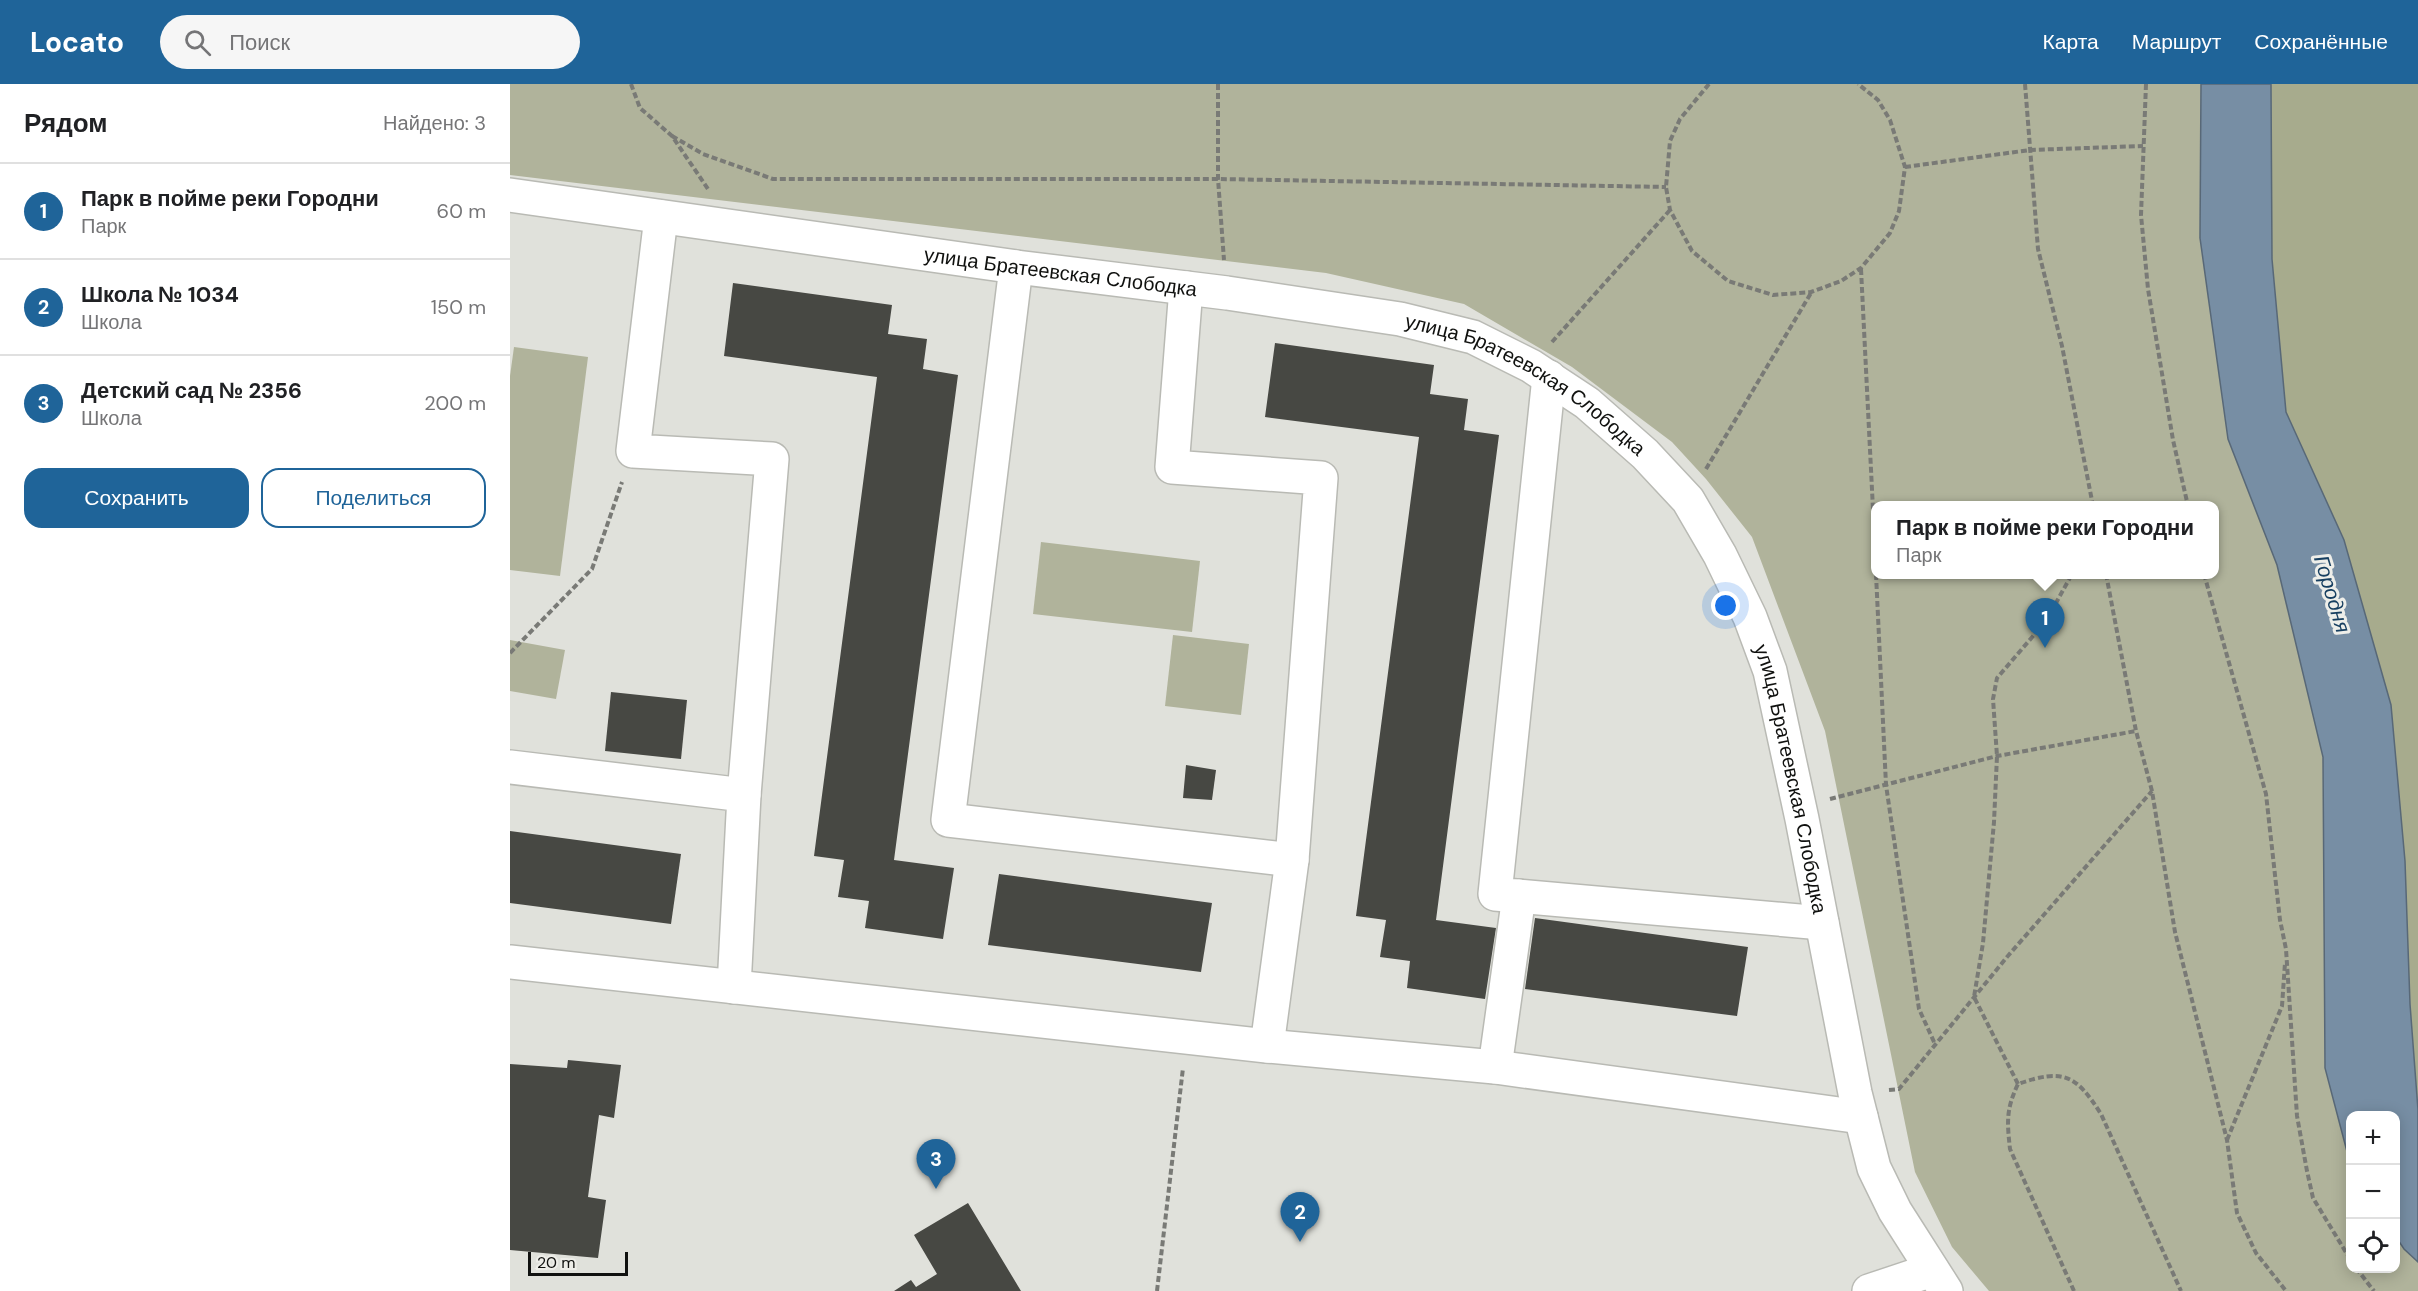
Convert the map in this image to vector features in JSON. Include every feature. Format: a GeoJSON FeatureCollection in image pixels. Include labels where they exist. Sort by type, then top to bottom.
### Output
{"type":"FeatureCollection","features":[{"type":"Feature","properties":{"kind":"street","name":"улица Братеевская Слободка"},"geometry":{"type":"LineString","coordinates":[[510,195],[1016,267],[1227,293],[1400,319],[1473,337],[1531,366],[1548,362],[1587,404],[1645,454],[1688,500],[1750,617],[1770,671],[1858,1105],[1874,1168],[1896,1211],[1939,1281]]}},
{"type":"Feature","properties":{"kind":"street"},"geometry":{"type":"LineString","coordinates":[[661,217],[633,451],[772,459],[744,795],[734,987]]}},
{"type":"Feature","properties":{"kind":"street"},"geometry":{"type":"LineString","coordinates":[[1016,267],[948,820],[1292,860]]}},
{"type":"Feature","properties":{"kind":"street"},"geometry":{"type":"LineString","coordinates":[[1186,288],[1172,467],[1321,478],[1292,860],[1267,1046]]}},
{"type":"Feature","properties":{"kind":"street"},"geometry":{"type":"LineString","coordinates":[[1548,362],[1495,894],[1822,922]]}},
{"type":"Feature","properties":{"kind":"street"},"geometry":{"type":"LineString","coordinates":[[510,767],[744,795]]}},
{"type":"Feature","properties":{"kind":"street"},"geometry":{"type":"LineString","coordinates":[[1495,1067],[1519,896]]}},
{"type":"Feature","properties":{"kind":"street"},"geometry":{"type":"LineString","coordinates":[[510,962],[1267,1046],[1858,1105]]}},
{"type":"Feature","properties":{"kind":"street"},"geometry":{"type":"LineString","coordinates":[[1869,1291],[1939,1281]]}},
{"type":"Feature","properties":{"kind":"path"},"geometry":{"type":"LineString","coordinates":[[631,84],[640,108],[672,135],[703,154],[773,179],[1218,179],[1666,187]]}},
{"type":"Feature","properties":{"kind":"path"},"geometry":{"type":"LineString","coordinates":[[1218,84],[1218,179],[1227,293]]}},
{"type":"Feature","properties":{"kind":"path"},"geometry":{"type":"LineString","coordinates":[[1708,84],[1680,119],[1670,141],[1666,187],[1670,210],[1692,251],[1728,281],[1773,295],[1811,292],[1841,281],[1861,268],[1890,232],[1899,211],[1905,167],[1890,120],[1878,100],[1858,84]]}},
{"type":"Feature","properties":{"kind":"path"},"geometry":{"type":"LineString","coordinates":[[2025,84],[2038,249],[2062,346],[2091,501]]}},
{"type":"Feature","properties":{"kind":"path"},"geometry":{"type":"LineString","coordinates":[[2146,84],[2141,215],[2148,289],[2173,440],[2187,501]]}},
{"type":"Feature","properties":{"kind":"path"},"geometry":{"type":"LineString","coordinates":[[672,135],[710,191]]}},
{"type":"Feature","properties":{"kind":"path"},"geometry":{"type":"LineString","coordinates":[[1905,167],[2030,150],[2143,146]]}},
{"type":"Feature","properties":{"kind":"path"},"geometry":{"type":"LineString","coordinates":[[1548,362],[1670,210]]}},
{"type":"Feature","properties":{"kind":"path"},"geometry":{"type":"LineString","coordinates":[[1861,268],[1872,501]]}},
{"type":"Feature","properties":{"kind":"path"},"geometry":{"type":"LineString","coordinates":[[1705,470],[1811,292]]}},
{"type":"Feature","properties":{"kind":"path"},"geometry":{"type":"LineString","coordinates":[[510,653],[592,568],[633,451]]}},
{"type":"Feature","properties":{"kind":"path"},"geometry":{"type":"LineString","coordinates":[[1876,579],[1886,785],[1918,1009],[1935,1045]]}},
{"type":"Feature","properties":{"kind":"path"},"geometry":{"type":"LineString","coordinates":[[2018,1084],[1974,997],[1983,943],[1994,822],[1997,756],[1993,699],[1997,678],[2046,621],[2069,579]]}},
{"type":"Feature","properties":{"kind":"path"},"geometry":{"type":"LineString","coordinates":[[2107,579],[2136,731],[2152,791],[2175,932],[2226,1140],[2237,1213],[2256,1253],[2286,1291]]}},
{"type":"Feature","properties":{"kind":"path"},"geometry":{"type":"LineString","coordinates":[[2205,579],[2266,794],[2280,920],[2286,948],[2297,1116],[2307,1170],[2313,1198],[2346,1252]]}},
{"type":"Feature","properties":{"kind":"path"},"geometry":{"type":"LineString","coordinates":[[1799,806],[1997,756],[2136,731]]}},
{"type":"Feature","properties":{"kind":"path"},"geometry":{"type":"LineString","coordinates":[[1858,1105],[1899,1089],[1974,997],[2152,791]]}},
{"type":"Feature","properties":{"kind":"path"},"geometry":{"type":"LineString","coordinates":[[2226,1140],[2282,1006],[2286,948]]}},
{"type":"Feature","properties":{"kind":"path"},"geometry":{"type":"LineString","coordinates":[[1157,1291],[1187,1037]]}},
{"type":"Feature","properties":{"kind":"path"},"geometry":{"type":"LineString","coordinates":[[2074,1291],[2010,1149],[2009,1103],[2018,1084],[2040,1076],[2067,1077],[2085,1090],[2101,1114],[2181,1291]]}},
{"type":"Feature","properties":{"kind":"path"},"geometry":{"type":"LineString","coordinates":[[2359,1273],[2374,1291]]}},
{"type":"Feature","properties":{"kind":"green space"},"geometry":{"type":"Polygon","coordinates":[[[510,84],[2201,84],[2200,238],[2228,439],[2277,565],[2323,757],[2325,1068],[2346,1148],[2346,1273],[2400,1273],[2400,1243],[2418,1262],[2418,1291],[1989,1291],[1952,1247],[1915,1172],[1825,731],[1752,537],[1706,479],[1672,442],[1572,367],[1464,304],[1326,273],[510,175],[510,84]]]}},
{"type":"Feature","properties":{"kind":"green space"},"geometry":{"type":"Polygon","coordinates":[[[2271,84],[2418,84],[2418,1110],[2410,1004],[2344,540],[2286,412],[2272,259],[2271,84]]]}},
{"type":"Feature","properties":{"kind":"green space"},"geometry":{"type":"Polygon","coordinates":[[[514,347],[588,357],[560,576],[510,570],[510,376],[514,347]]]}},
{"type":"Feature","properties":{"kind":"green space"},"geometry":{"type":"Polygon","coordinates":[[[1041,542],[1200,561],[1192,632],[1033,614],[1041,542]]]}},
{"type":"Feature","properties":{"kind":"green space"},"geometry":{"type":"Polygon","coordinates":[[[1173,635],[1249,644],[1241,715],[1165,706],[1173,635]]]}},
{"type":"Feature","properties":{"kind":"green space"},"geometry":{"type":"Polygon","coordinates":[[[510,640],[565,650],[556,699],[510,691],[510,640]]]}},
{"type":"Feature","properties":{"kind":"water","name":"Городня"},"geometry":{"type":"Polygon","coordinates":[[[2201,84],[2271,84],[2272,259],[2286,412],[2344,540],[2391,705],[2405,861],[2410,1004],[2418,1110],[2418,1262],[2400,1243],[2400,1111],[2346,1111],[2346,1148],[2325,1068],[2323,757],[2277,565],[2228,439],[2200,238],[2201,84]]]}},
{"type":"Feature","properties":{"kind":"building"},"geometry":{"type":"Polygon","coordinates":[[[733,283],[892,305],[888,334],[927,339],[923,369],[958,375],[894,860],[954,868],[943,939],[865,928],[869,901],[838,897],[844,860],[814,856],[877,377],[724,356],[733,283]]]}},
{"type":"Feature","properties":{"kind":"building"},"geometry":{"type":"Polygon","coordinates":[[[1275,343],[1434,365],[1430,394],[1468,399],[1464,430],[1499,435],[1436,920],[1496,928],[1485,999],[1407,988],[1410,961],[1380,957],[1386,920],[1356,916],[1419,437],[1265,417],[1275,343]]]}},
{"type":"Feature","properties":{"kind":"building"},"geometry":{"type":"Polygon","coordinates":[[[611,692],[687,700],[681,759],[605,751],[611,692]]]}},
{"type":"Feature","properties":{"kind":"building"},"geometry":{"type":"Polygon","coordinates":[[[1186,765],[1216,770],[1212,800],[1183,798],[1186,765]]]}},
{"type":"Feature","properties":{"kind":"building"},"geometry":{"type":"Polygon","coordinates":[[[510,831],[681,854],[671,924],[510,903],[510,831]]]}},
{"type":"Feature","properties":{"kind":"building"},"geometry":{"type":"Polygon","coordinates":[[[999,874],[1212,903],[1201,972],[988,945],[999,874]]]}},
{"type":"Feature","properties":{"kind":"building"},"geometry":{"type":"Polygon","coordinates":[[[1535,918],[1748,947],[1737,1016],[1525,989],[1535,918]]]}},
{"type":"Feature","properties":{"kind":"building"},"geometry":{"type":"Polygon","coordinates":[[[568,1060],[621,1065],[614,1118],[599,1115],[588,1197],[606,1200],[598,1258],[510,1250],[510,1064],[567,1068],[568,1060]]]}},
{"type":"Feature","properties":{"kind":"building"},"geometry":{"type":"Polygon","coordinates":[[[968,1203],[1021,1291],[894,1291],[911,1280],[916,1287],[937,1274],[914,1235],[968,1203]]]}},
{"type":"Feature","properties":{"kind":"place","name":"Парк в пойме реки Городни"},"geometry":{"type":"Point","coordinates":[2045,648]}},
{"type":"Feature","properties":{"kind":"place","name":"Детский сад № 2356"},"geometry":{"type":"Point","coordinates":[936,1189]}},
{"type":"Feature","properties":{"kind":"place","name":"Школа № 1034"},"geometry":{"type":"Point","coordinates":[1300,1242]}}]}
